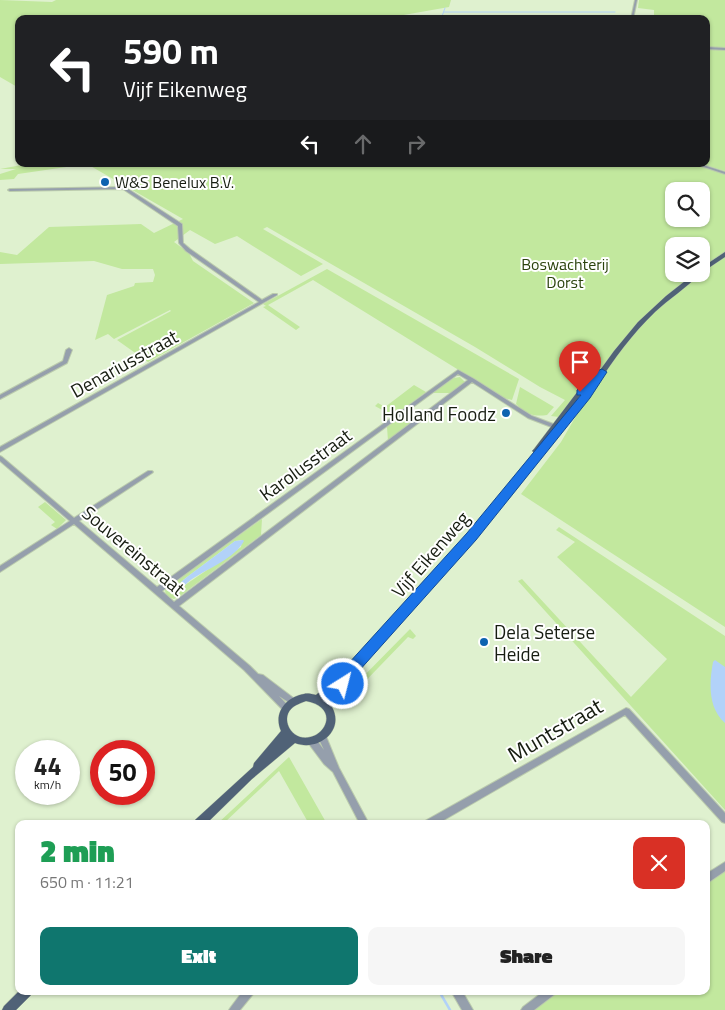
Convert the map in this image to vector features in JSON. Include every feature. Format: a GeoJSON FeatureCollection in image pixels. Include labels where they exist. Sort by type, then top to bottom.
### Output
{"type":"FeatureCollection","features":[{"type":"Feature","properties":{"kind":"main road"},"geometry":{"type":"LineString","coordinates":[[710,265],[725,254]]}},
{"type":"Feature","properties":{"kind":"main road","name":"Vijf Eikenweg"},"geometry":{"type":"LineString","coordinates":[[318,699],[353,668],[466,543],[532,462],[580,392],[602,372],[636,328],[653,310],[687,282]]}},
{"type":"Feature","properties":{"kind":"main road","name":"Vijf Eikenweg"},"geometry":{"type":"LineString","coordinates":[[327,706],[353,668]]}},
{"type":"Feature","properties":{"kind":"main road"},"geometry":{"type":"LineString","coordinates":[[305,697],[318,699],[330,711],[332,722],[330,727],[322,736],[312,741],[294,738],[286,731],[282,720],[290,705],[305,697]]}},
{"type":"Feature","properties":{"kind":"main road"},"geometry":{"type":"LineString","coordinates":[[249,776],[286,731]]}},
{"type":"Feature","properties":{"kind":"main road"},"geometry":{"type":"LineString","coordinates":[[203,820],[249,776],[294,738]]}},
{"type":"Feature","properties":{"kind":"main road"},"geometry":{"type":"LineString","coordinates":[[8,1010],[23,995]]}},
{"type":"Feature","properties":{"kind":"street"},"geometry":{"type":"LineString","coordinates":[[633,15],[636,0]]}},
{"type":"Feature","properties":{"kind":"street"},"geometry":{"type":"LineString","coordinates":[[710,48],[725,49]]}},
{"type":"Feature","properties":{"kind":"street"},"geometry":{"type":"LineString","coordinates":[[706,167],[725,173]]}},
{"type":"Feature","properties":{"kind":"street"},"geometry":{"type":"LineString","coordinates":[[10,190],[124,188],[180,225],[181,243],[188,250],[262,302]]}},
{"type":"Feature","properties":{"kind":"street","name":"Denariusstraat"},"geometry":{"type":"LineString","coordinates":[[0,450],[275,295]]}},
{"type":"Feature","properties":{"kind":"street"},"geometry":{"type":"LineString","coordinates":[[0,396],[65,362],[69,350]]}},
{"type":"Feature","properties":{"kind":"street","name":"Karolusstraat"},"geometry":{"type":"LineString","coordinates":[[157,591],[458,372],[537,420],[542,425],[555,428]]}},
{"type":"Feature","properties":{"kind":"street","name":"Karolusstraat"},"geometry":{"type":"LineString","coordinates":[[174,606],[472,380]]}},
{"type":"Feature","properties":{"kind":"street","name":"Souvereinstraat"},"geometry":{"type":"LineString","coordinates":[[0,458],[290,705]]}},
{"type":"Feature","properties":{"kind":"street"},"geometry":{"type":"LineString","coordinates":[[0,569],[150,472]]}},
{"type":"Feature","properties":{"kind":"street","name":"Muntstraat"},"geometry":{"type":"LineString","coordinates":[[435,820],[626,711],[725,819]]}},
{"type":"Feature","properties":{"kind":"street"},"geometry":{"type":"LineString","coordinates":[[322,736],[336,770],[363,820]]}},
{"type":"Feature","properties":{"kind":"street"},"geometry":{"type":"LineString","coordinates":[[312,741],[336,770]]}},
{"type":"Feature","properties":{"kind":"street"},"geometry":{"type":"LineString","coordinates":[[710,877],[725,866]]}},
{"type":"Feature","properties":{"kind":"street"},"geometry":{"type":"LineString","coordinates":[[234,1010],[247,995]]}},
{"type":"Feature","properties":{"kind":"street"},"geometry":{"type":"LineString","coordinates":[[459,995],[468,1010]]}},
{"type":"Feature","properties":{"kind":"street"},"geometry":{"type":"LineString","coordinates":[[526,1010],[547,995]]}},
{"type":"Feature","properties":{"kind":"green space"},"geometry":{"type":"Polygon","coordinates":[[[0,0],[52,2],[56,0],[451,0],[449,7],[404,15],[15,15],[15,86],[0,77],[0,0]]]}},
{"type":"Feature","properties":{"kind":"green space"},"geometry":{"type":"Polygon","coordinates":[[[639,0],[725,0],[725,48],[710,47],[710,15],[654,15],[654,10],[638,8],[639,0]]]}},
{"type":"Feature","properties":{"kind":"green space"},"geometry":{"type":"Polygon","coordinates":[[[710,48],[725,50],[725,171],[710,166],[710,48]]]}},
{"type":"Feature","properties":{"kind":"green space"},"geometry":{"type":"Polygon","coordinates":[[[15,166],[66,167],[18,174],[14,179],[0,180],[0,174],[16,169],[0,169],[15,166]]]}},
{"type":"Feature","properties":{"kind":"green space","name":"Boswachterij Dorst"},"geometry":{"type":"Polygon","coordinates":[[[92,167],[702,167],[725,174],[725,627],[521,494],[561,442],[580,409],[570,403],[559,417],[551,416],[565,400],[267,227],[263,229],[323,264],[301,276],[237,236],[215,244],[190,230],[174,242],[189,253],[193,261],[254,303],[148,362],[117,340],[170,310],[114,339],[108,334],[95,340],[107,295],[134,286],[135,283],[153,282],[155,275],[153,269],[122,269],[94,261],[0,264],[0,252],[17,255],[49,227],[141,224],[154,233],[183,219],[92,167]]]}},
{"type":"Feature","properties":{"kind":"green space"},"geometry":{"type":"Polygon","coordinates":[[[327,269],[519,379],[512,400],[504,398],[313,280],[268,305],[300,327],[296,330],[263,307],[266,306],[263,304],[327,269]]]}},
{"type":"Feature","properties":{"kind":"green space"},"geometry":{"type":"Polygon","coordinates":[[[460,377],[465,382],[451,393],[432,393],[454,378],[460,377]]]}},
{"type":"Feature","properties":{"kind":"green space"},"geometry":{"type":"Polygon","coordinates":[[[414,385],[426,392],[393,416],[375,406],[378,403],[385,407],[414,385]]]}},
{"type":"Feature","properties":{"kind":"green space"},"geometry":{"type":"Polygon","coordinates":[[[520,387],[554,407],[547,415],[538,416],[523,410],[516,404],[520,387]]]}},
{"type":"Feature","properties":{"kind":"green space"},"geometry":{"type":"Polygon","coordinates":[[[410,410],[429,410],[388,441],[387,427],[410,410]]]}},
{"type":"Feature","properties":{"kind":"green space"},"geometry":{"type":"Polygon","coordinates":[[[45,502],[66,520],[57,529],[51,525],[55,522],[38,507],[45,502]]]}},
{"type":"Feature","properties":{"kind":"green space"},"geometry":{"type":"Polygon","coordinates":[[[262,519],[261,535],[180,596],[174,599],[166,596],[165,590],[262,519]],[[242,540],[235,541],[183,580],[182,587],[241,547],[242,540]]]}},
{"type":"Feature","properties":{"kind":"green space"},"geometry":{"type":"Polygon","coordinates":[[[559,527],[725,636],[725,810],[518,581],[522,579],[631,697],[667,659],[557,557],[575,542],[556,530],[559,527]]]}},
{"type":"Feature","properties":{"kind":"green space"},"geometry":{"type":"Polygon","coordinates":[[[410,629],[416,636],[413,639],[408,637],[349,698],[349,691],[410,629]]]}},
{"type":"Feature","properties":{"kind":"green space"},"geometry":{"type":"Polygon","coordinates":[[[289,757],[325,820],[307,820],[279,771],[227,820],[221,820],[289,757]]]}},
{"type":"Feature","properties":{"kind":"green space"},"geometry":{"type":"Polygon","coordinates":[[[725,871],[725,1010],[533,1010],[554,995],[710,995],[710,882],[725,871]]]}},
{"type":"Feature","properties":{"kind":"water"},"geometry":{"type":"Polygon","coordinates":[[[243,540],[240,547],[228,558],[180,587],[181,582],[235,541],[243,540]]]}},
{"type":"Feature","properties":{"kind":"water"},"geometry":{"type":"Polygon","coordinates":[[[715,660],[725,667],[725,723],[715,710],[711,695],[712,670],[715,660]]]}},
{"type":"Feature","properties":{"kind":"waterway"},"geometry":{"type":"LineString","coordinates":[[442,15],[445,8]]}},
{"type":"Feature","properties":{"kind":"waterway"},"geometry":{"type":"LineString","coordinates":[[444,12],[615,12]]}},
{"type":"Feature","properties":{"kind":"waterway"},"geometry":{"type":"LineString","coordinates":[[441,995],[450,1010]]}},
{"type":"Feature","properties":{"kind":"place","name":"W&S Benelux B.V."},"geometry":{"type":"Point","coordinates":[105,182]}},
{"type":"Feature","properties":{"kind":"place","name":"Holland Foodz"},"geometry":{"type":"Point","coordinates":[506,413]}},
{"type":"Feature","properties":{"kind":"place","name":"Dela Seterse Heide"},"geometry":{"type":"Point","coordinates":[484,642]}},
{"type":"Feature","properties":{"kind":"route"},"geometry":{"type":"LineString","coordinates":[[343,684],[353,668],[472,536],[586,396],[602,372],[580,392]]}}]}
